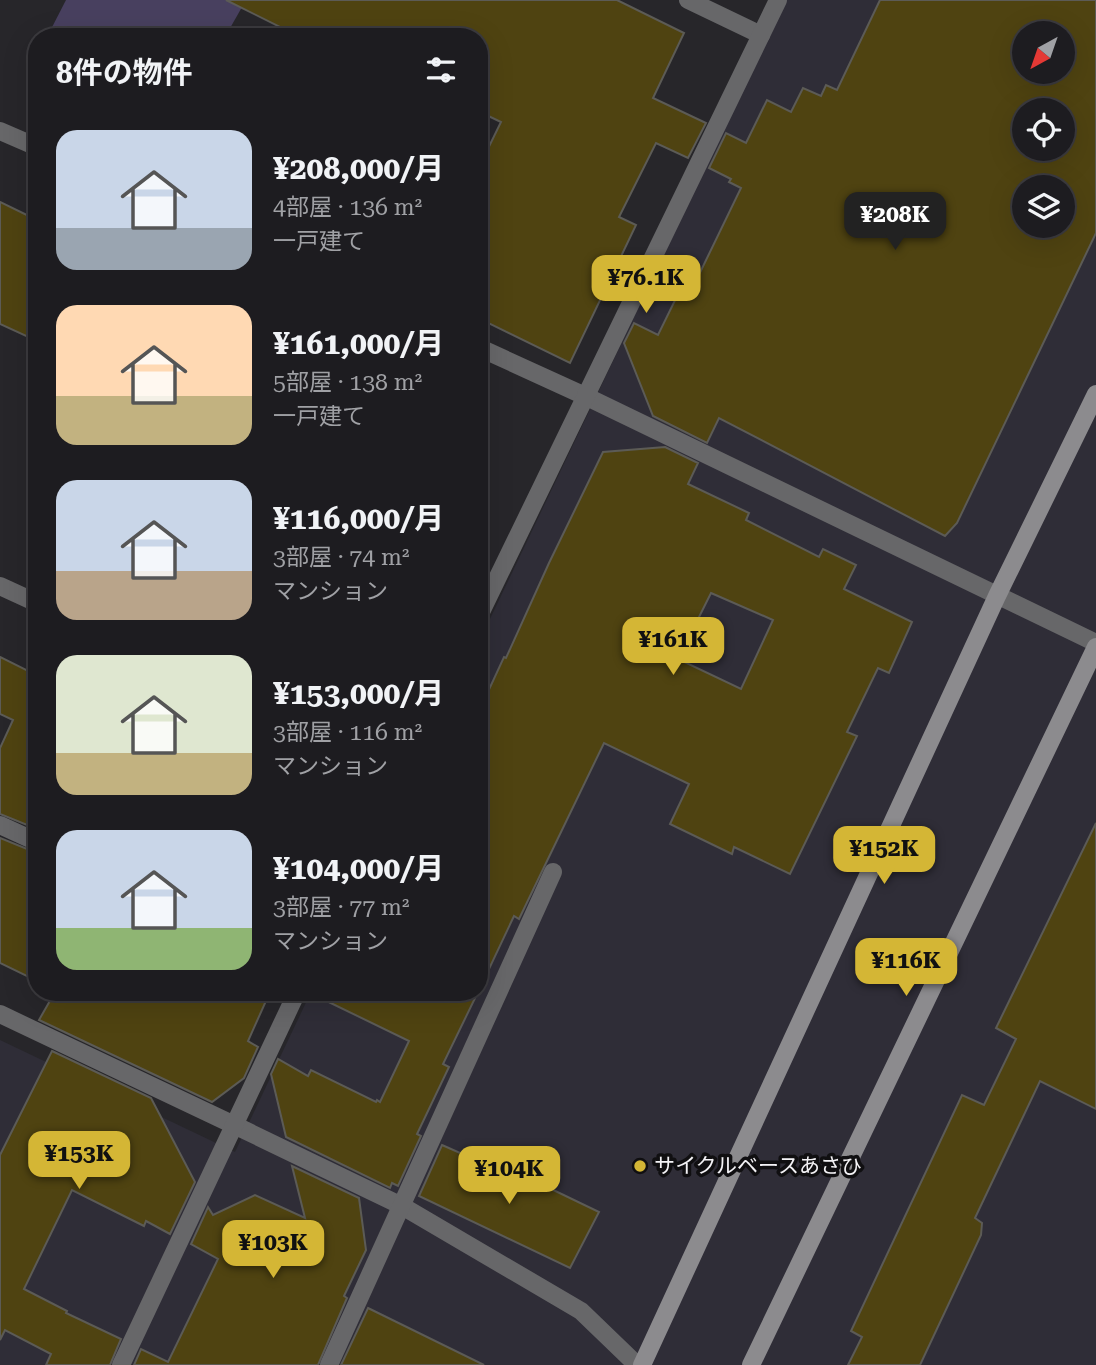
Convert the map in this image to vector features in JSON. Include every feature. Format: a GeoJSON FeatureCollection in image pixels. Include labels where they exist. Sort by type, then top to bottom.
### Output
{"type":"FeatureCollection","features":[{"type":"Feature","properties":{"kind":"street"},"geometry":{"type":"LineString","coordinates":[[688,0],[761,35]]}},
{"type":"Feature","properties":{"kind":"street"},"geometry":{"type":"LineString","coordinates":[[488,598],[778,0]]}},
{"type":"Feature","properties":{"kind":"street"},"geometry":{"type":"LineString","coordinates":[[0,131],[28,144]]}},
{"type":"Feature","properties":{"kind":"street"},"geometry":{"type":"LineString","coordinates":[[488,352],[586,396],[1096,645],[751,1365]]}},
{"type":"Feature","properties":{"kind":"street"},"geometry":{"type":"LineString","coordinates":[[642,1365],[997,596],[1096,394]]}},
{"type":"Feature","properties":{"kind":"street"},"geometry":{"type":"LineString","coordinates":[[0,586],[28,599]]}},
{"type":"Feature","properties":{"kind":"street"},"geometry":{"type":"LineString","coordinates":[[0,825],[28,838]]}},
{"type":"Feature","properties":{"kind":"street"},"geometry":{"type":"LineString","coordinates":[[329,1365],[553,872]]}},
{"type":"Feature","properties":{"kind":"street"},"geometry":{"type":"LineString","coordinates":[[121,1365],[293,1001]]}},
{"type":"Feature","properties":{"kind":"street"},"geometry":{"type":"LineString","coordinates":[[0,1014],[402,1206],[581,1311],[637,1365]]}},
{"type":"Feature","properties":{"kind":"shaded area"},"geometry":{"type":"Polygon","coordinates":[[[66,0],[246,0],[230,28],[52,28],[66,0]]]}},
{"type":"Feature","properties":{"kind":"shaded area"},"geometry":{"type":"Polygon","coordinates":[[[785,0],[1096,0],[1096,1365],[0,1365],[0,1040],[235,1152],[307,1001],[488,1001],[488,623],[785,0]]]}},
{"type":"Feature","properties":{"kind":"building"},"geometry":{"type":"Polygon","coordinates":[[[226,0],[617,0],[684,33],[653,98],[706,123],[688,158],[656,143],[619,217],[636,225],[570,363],[488,323],[488,149],[501,122],[488,116],[488,28],[282,28],[226,0]]]}},
{"type":"Feature","properties":{"kind":"building"},"geometry":{"type":"Polygon","coordinates":[[[880,0],[1096,0],[1096,233],[957,523],[945,536],[719,418],[707,443],[653,416],[624,343],[634,323],[658,335],[684,282],[693,287],[741,188],[729,182],[731,179],[709,168],[726,133],[746,143],[767,100],[791,112],[803,88],[821,96],[826,85],[837,90],[880,0]]]}},
{"type":"Feature","properties":{"kind":"building"},"geometry":{"type":"Polygon","coordinates":[[[0,202],[28,216],[28,337],[0,324],[0,202]]]}},
{"type":"Feature","properties":{"kind":"building"},"geometry":{"type":"Polygon","coordinates":[[[665,447],[698,463],[688,484],[749,513],[746,520],[819,557],[823,549],[856,565],[844,589],[912,622],[889,673],[878,668],[847,732],[857,736],[790,874],[734,847],[732,854],[670,824],[689,784],[604,743],[519,919],[514,916],[488,971],[488,692],[603,452],[665,447]],[[711,593],[678,659],[741,689],[773,620],[711,593]]]}},
{"type":"Feature","properties":{"kind":"building"},"geometry":{"type":"Polygon","coordinates":[[[0,657],[28,671],[28,825],[0,814],[0,748],[13,720],[0,714],[0,657]]]}},
{"type":"Feature","properties":{"kind":"building"},"geometry":{"type":"Polygon","coordinates":[[[1096,823],[1096,1109],[1040,1081],[975,1218],[982,1223],[981,1235],[920,1365],[848,1365],[862,1337],[851,1331],[962,1095],[984,1105],[1016,1039],[996,1028],[1096,823]]]}},
{"type":"Feature","properties":{"kind":"building"},"geometry":{"type":"Polygon","coordinates":[[[0,838],[28,849],[28,977],[0,963],[0,838]]]}},
{"type":"Feature","properties":{"kind":"building"},"geometry":{"type":"Polygon","coordinates":[[[50,1001],[266,1001],[248,1041],[258,1047],[244,1078],[212,1102],[39,1020],[50,1001]]]}},
{"type":"Feature","properties":{"kind":"building"},"geometry":{"type":"Polygon","coordinates":[[[327,1001],[474,1001],[443,1064],[449,1067],[417,1134],[421,1136],[398,1186],[392,1183],[390,1188],[286,1137],[271,1074],[278,1059],[308,1076],[311,1070],[380,1102],[409,1041],[327,1001]]]}},
{"type":"Feature","properties":{"kind":"building"},"geometry":{"type":"Polygon","coordinates":[[[52,1051],[151,1098],[195,1182],[170,1234],[146,1221],[144,1226],[72,1190],[24,1289],[121,1339],[110,1365],[46,1365],[51,1354],[5,1330],[0,1340],[0,1155],[52,1051]]]}},
{"type":"Feature","properties":{"kind":"building"},"geometry":{"type":"Polygon","coordinates":[[[442,1145],[544,1190],[545,1186],[599,1212],[570,1268],[419,1196],[442,1145]]]}},
{"type":"Feature","properties":{"kind":"building"},"geometry":{"type":"Polygon","coordinates":[[[292,1166],[359,1198],[366,1250],[344,1296],[347,1298],[318,1365],[134,1365],[141,1349],[168,1362],[218,1259],[191,1244],[208,1207],[213,1215],[255,1195],[305,1218],[292,1166]]]}},
{"type":"Feature","properties":{"kind":"building"},"geometry":{"type":"Polygon","coordinates":[[[368,1308],[484,1365],[341,1365],[368,1308]]]}},
{"type":"Feature","properties":{"kind":"place","name":"サイクルベースあさひ"},"geometry":{"type":"Point","coordinates":[640,1166]}}]}
